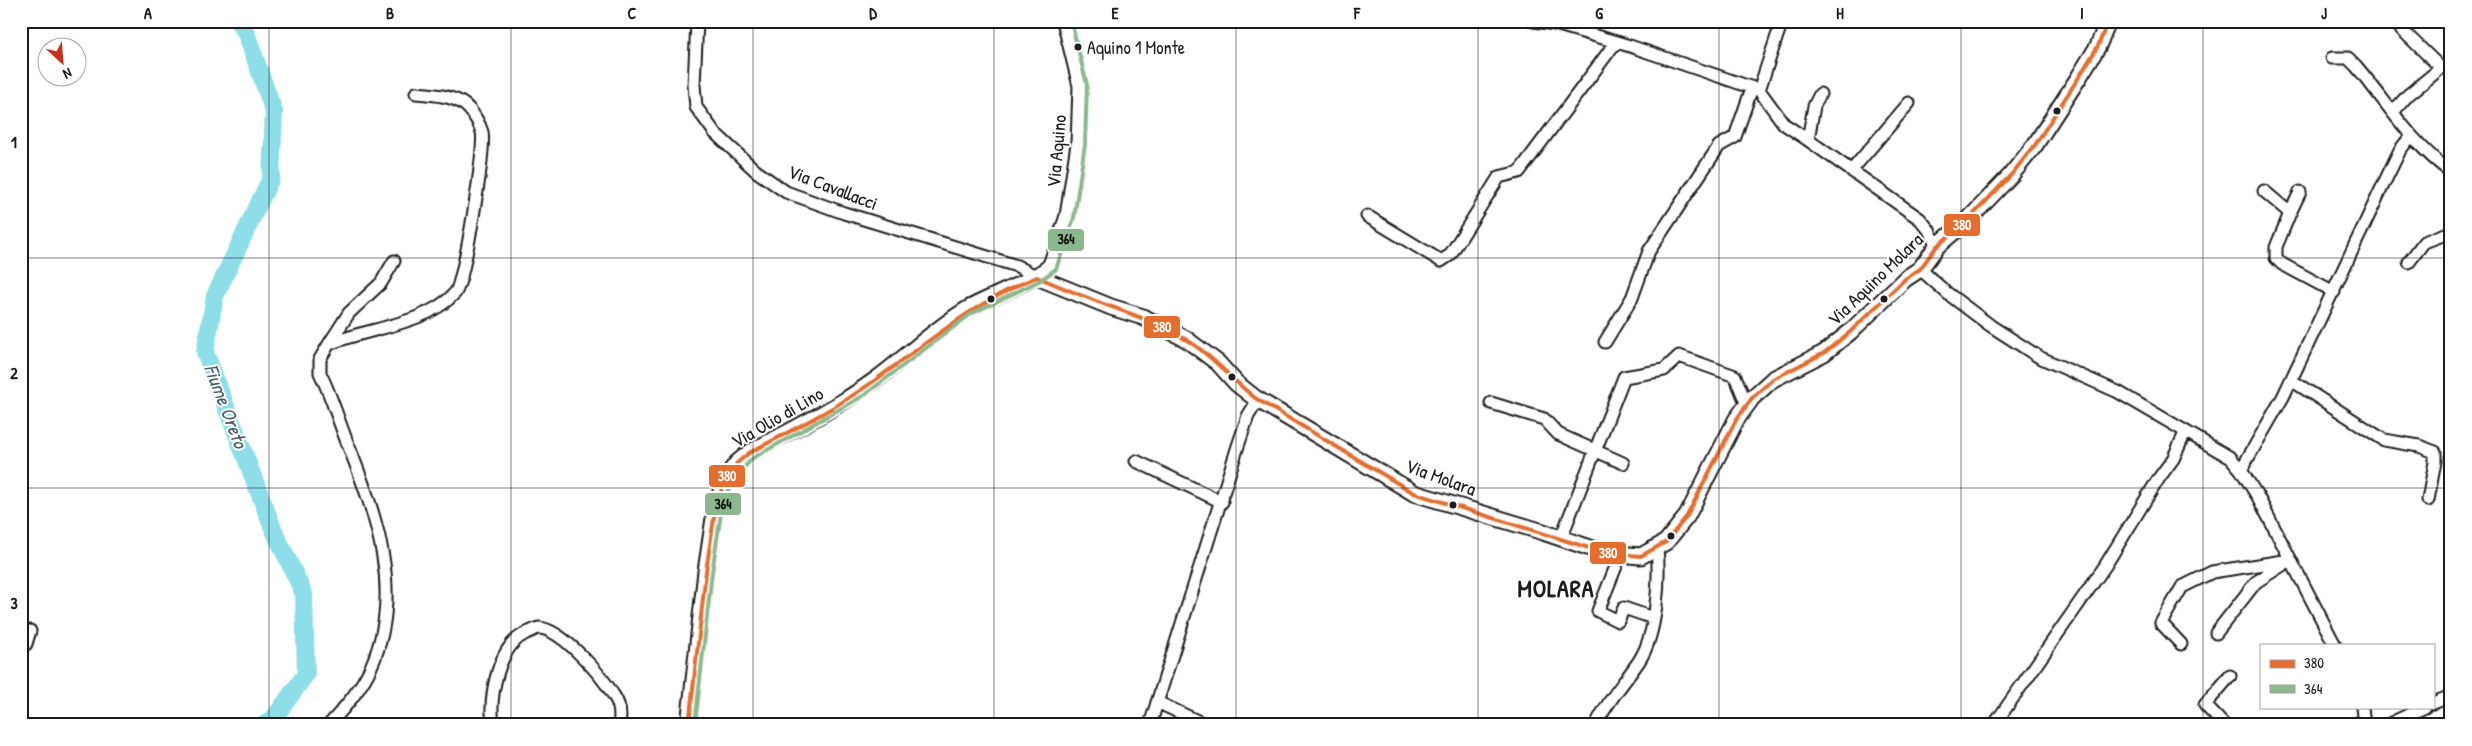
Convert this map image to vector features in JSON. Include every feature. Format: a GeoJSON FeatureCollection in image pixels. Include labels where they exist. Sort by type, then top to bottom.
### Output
{"type":"FeatureCollection","features":[{"type":"Feature","properties":{"kind":"street","name":"Via Cavallacci"},"geometry":{"type":"LineString","coordinates":[[697,21],[694,85],[696,107],[715,133],[756,171],[786,192],[844,213],[1016,266],[1037,277]]}},
{"type":"Feature","properties":{"kind":"street","name":"Via Aquino"},"geometry":{"type":"LineString","coordinates":[[1037,277],[1051,265],[1066,224],[1074,193],[1080,144],[1081,86],[1065,21]]}},
{"type":"Feature","properties":{"kind":"street"},"geometry":{"type":"LineString","coordinates":[[1533,21],[1555,24],[1616,42],[1756,89],[1784,124],[1920,219],[1929,230],[1937,246]]}},
{"type":"Feature","properties":{"kind":"street"},"geometry":{"type":"LineString","coordinates":[[1605,342],[1632,298],[1649,252],[1719,146],[1735,137],[1782,21]]}},
{"type":"Feature","properties":{"kind":"street","name":"Via Aquino Molara"},"geometry":{"type":"LineString","coordinates":[[1657,548],[1666,542],[1687,516],[1736,420],[1747,405],[1773,379],[1824,353],[1850,332],[1905,280],[1920,269],[1937,246],[1970,218],[2011,175],[2035,145],[2093,54],[2108,21]]}},
{"type":"Feature","properties":{"kind":"street"},"geometry":{"type":"LineString","coordinates":[[2393,112],[2408,95],[2441,68],[2399,27]]}},
{"type":"Feature","properties":{"kind":"street"},"geometry":{"type":"LineString","coordinates":[[1367,216],[1441,261],[1450,255],[1499,177],[1519,172],[1616,42]]}},
{"type":"Feature","properties":{"kind":"street"},"geometry":{"type":"LineString","coordinates":[[2332,58],[2348,58],[2365,76],[2410,136],[2437,162],[2451,172]]}},
{"type":"Feature","properties":{"kind":"street"},"geometry":{"type":"LineString","coordinates":[[329,344],[428,313],[456,292],[470,232],[483,154],[482,132],[471,110],[461,101],[416,93]]}},
{"type":"Feature","properties":{"kind":"street"},"geometry":{"type":"LineString","coordinates":[[1808,140],[1814,106],[1820,94]]}},
{"type":"Feature","properties":{"kind":"street"},"geometry":{"type":"LineString","coordinates":[[1851,171],[1909,103]]}},
{"type":"Feature","properties":{"kind":"street"},"geometry":{"type":"LineString","coordinates":[[2241,470],[2291,380],[2400,150],[2410,136]]}},
{"type":"Feature","properties":{"kind":"street"},"geometry":{"type":"LineString","coordinates":[[2264,191],[2290,213]]}},
{"type":"Feature","properties":{"kind":"street"},"geometry":{"type":"LineString","coordinates":[[2300,192],[2276,247],[2276,258],[2282,264],[2334,292]]}},
{"type":"Feature","properties":{"kind":"street"},"geometry":{"type":"LineString","coordinates":[[2408,262],[2424,242],[2451,232]]}},
{"type":"Feature","properties":{"kind":"street"},"geometry":{"type":"LineString","coordinates":[[329,725],[352,699],[371,667],[386,619],[386,579],[379,532],[365,488],[320,373],[320,358],[349,313],[381,283],[394,261]]}},
{"type":"Feature","properties":{"kind":"street"},"geometry":{"type":"LineString","coordinates":[[1920,269],[1969,310],[2039,357],[2118,392],[2185,434],[2231,458],[2241,470],[2334,644]]}},
{"type":"Feature","properties":{"kind":"street","name":"Via Molara"},"geometry":{"type":"LineString","coordinates":[[1037,277],[1102,304],[1143,317],[1186,339],[1218,363],[1236,383],[1258,400],[1414,493],[1604,553],[1641,556],[1657,548]]}},
{"type":"Feature","properties":{"kind":"street","name":"Via Olio di Lino"},"geometry":{"type":"LineString","coordinates":[[689,725],[706,571],[716,505],[721,488],[737,464],[749,453],[848,399],[967,310],[1000,292],[1037,277]]}},
{"type":"Feature","properties":{"kind":"street"},"geometry":{"type":"LineString","coordinates":[[1561,538],[1624,377],[1664,370],[1679,356],[1735,376],[1747,405]]}},
{"type":"Feature","properties":{"kind":"street"},"geometry":{"type":"LineString","coordinates":[[2291,380],[2384,440],[2419,446],[2434,452],[2435,462],[2428,500]]}},
{"type":"Feature","properties":{"kind":"street"},"geometry":{"type":"LineString","coordinates":[[1150,725],[1248,416],[1258,400]]}},
{"type":"Feature","properties":{"kind":"street"},"geometry":{"type":"LineString","coordinates":[[1491,404],[1544,419],[1558,434],[1623,463]]}},
{"type":"Feature","properties":{"kind":"street"},"geometry":{"type":"LineString","coordinates":[[1994,725],[2105,566],[2119,541],[2174,459],[2185,434]]}},
{"type":"Feature","properties":{"kind":"street"},"geometry":{"type":"LineString","coordinates":[[1136,461],[1222,502]]}},
{"type":"Feature","properties":{"kind":"street"},"geometry":{"type":"LineString","coordinates":[[1596,725],[1608,704],[1641,659],[1653,618],[1660,575],[1657,548]]}},
{"type":"Feature","properties":{"kind":"street"},"geometry":{"type":"LineString","coordinates":[[1621,554],[1598,611],[1618,621],[1624,608],[1653,618]]}},
{"type":"Feature","properties":{"kind":"street"},"geometry":{"type":"LineString","coordinates":[[2216,633],[2256,582],[2290,560]]}},
{"type":"Feature","properties":{"kind":"street"},"geometry":{"type":"LineString","coordinates":[[2181,644],[2161,623],[2182,587],[2212,572],[2290,560]]}},
{"type":"Feature","properties":{"kind":"street"},"geometry":{"type":"LineString","coordinates":[[493,725],[491,713],[495,678],[506,654],[519,635],[539,628],[553,633],[576,651],[597,672],[615,697],[621,716],[619,725]]}},
{"type":"Feature","properties":{"kind":"street"},"geometry":{"type":"LineString","coordinates":[[21,647],[26,644],[30,631]]}},
{"type":"Feature","properties":{"kind":"street"},"geometry":{"type":"LineString","coordinates":[[2224,725],[2205,705],[2230,676]]}},
{"type":"Feature","properties":{"kind":"street"},"geometry":{"type":"LineString","coordinates":[[2434,703],[2451,696]]}},
{"type":"Feature","properties":{"kind":"street"},"geometry":{"type":"LineString","coordinates":[[1157,702],[1206,725]]}},
{"type":"Feature","properties":{"kind":"street"},"geometry":{"type":"LineString","coordinates":[[2362,708],[2364,725]]}},
{"type":"Feature","properties":{"kind":"street"},"geometry":{"type":"LineString","coordinates":[[2387,725],[2423,708]]}},
{"type":"Feature","properties":{"kind":"waterway","name":"Fiume Oreto"},"geometry":{"type":"LineString","coordinates":[[238,21],[246,33],[274,112],[271,178],[215,296],[205,352],[272,526],[304,594],[306,674],[274,718],[264,725]]}},
{"type":"Feature","properties":{"kind":"transit line","name":"364"},"geometry":{"type":"LineString","coordinates":[[695,725],[712,572],[722,507],[733,479],[753,458],[863,396],[971,314],[1039,281],[1056,269],[1074,218],[1085,144],[1087,85],[1071,21]]}},
{"type":"Feature","properties":{"kind":"transit line","name":"380"},"geometry":{"type":"LineString","coordinates":[[689,725],[706,571],[716,505],[727,476],[737,463],[749,453],[844,401],[972,311],[1014,287],[1037,277],[1149,321],[1176,334],[1204,352],[1255,398],[1414,493],[1605,553],[1641,556],[1666,542],[1687,516],[1736,420],[1752,398],[1773,379],[1824,353],[1850,332],[1905,279],[1920,269],[1937,246],[1970,218],[2011,175],[2035,145],[2079,77],[2098,46],[2108,21]]}},
{"type":"Feature","properties":{"kind":"place","name":"Aquino 1 Monte"},"geometry":{"type":"Point","coordinates":[1078,47]}},
{"type":"Feature","properties":{"kind":"district","name":"MOLARA"},"geometry":{"type":"Point","coordinates":[1556,589]}}]}
